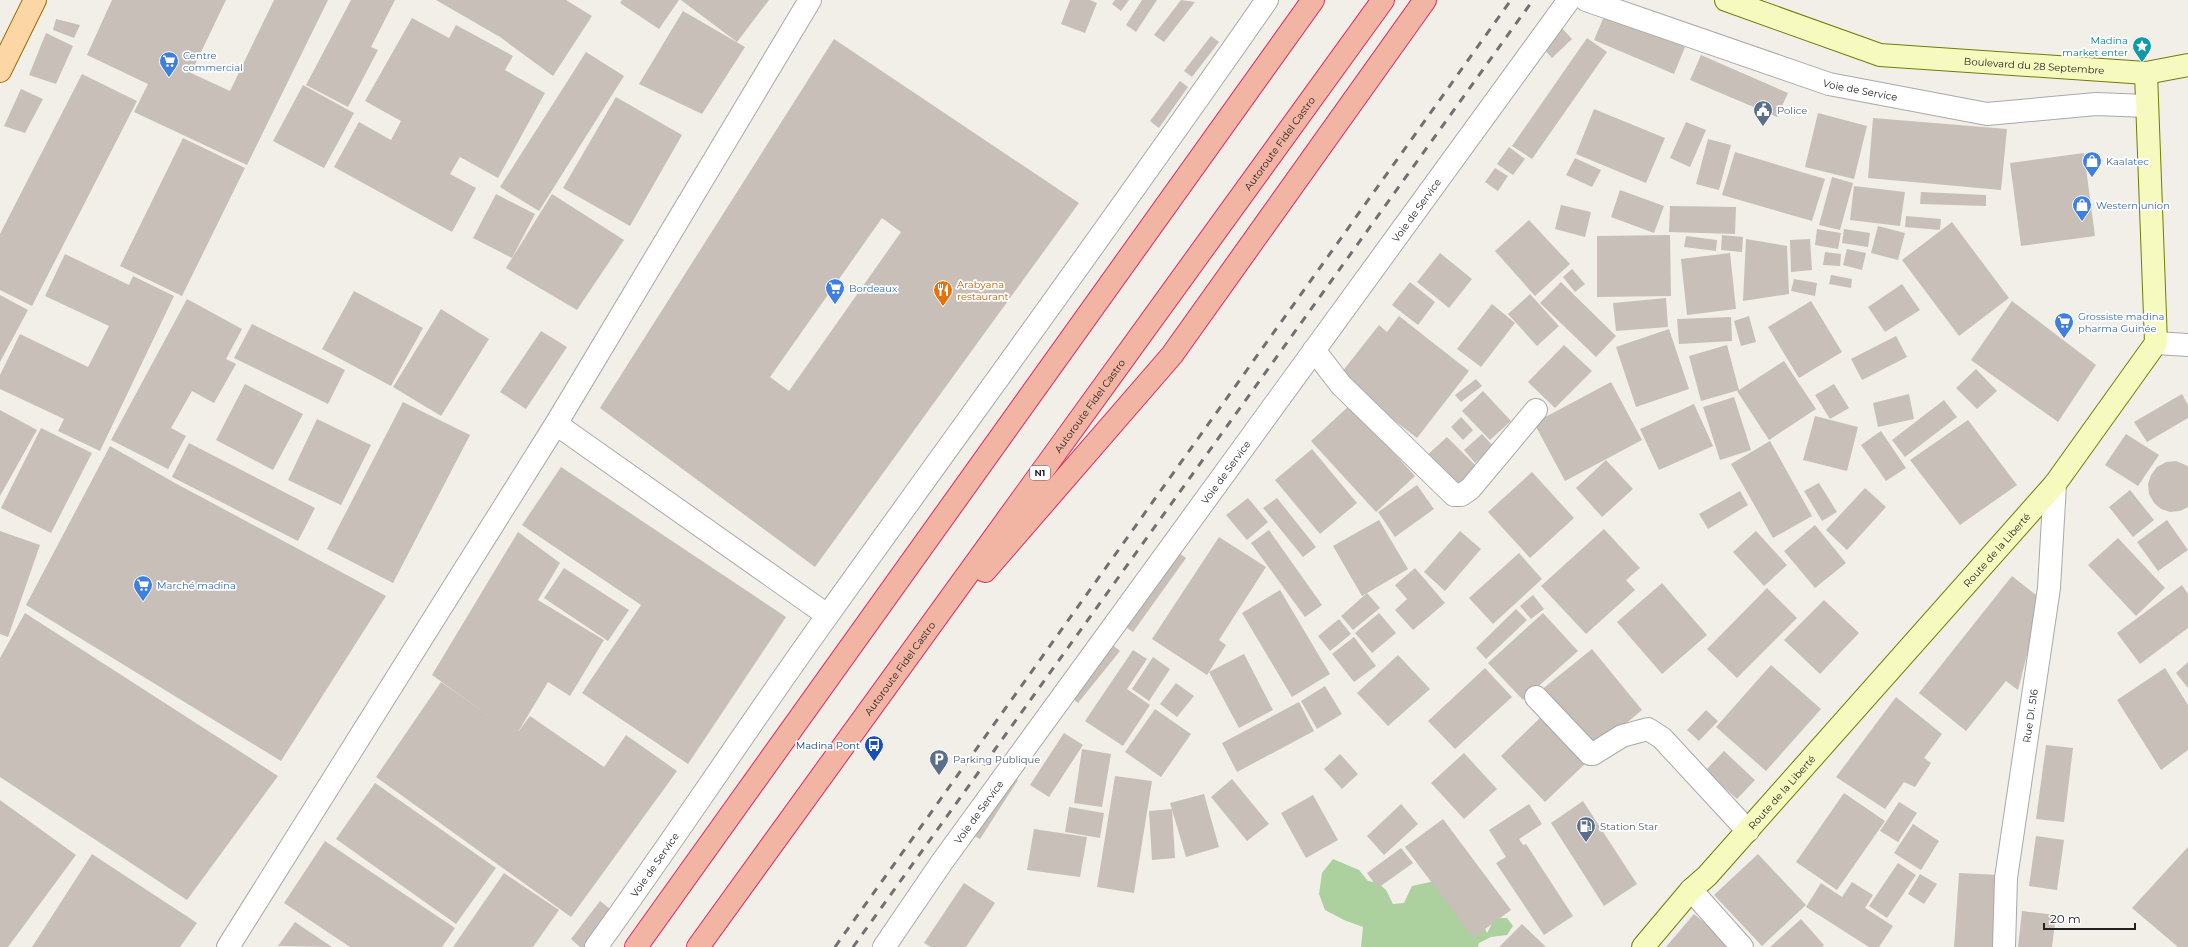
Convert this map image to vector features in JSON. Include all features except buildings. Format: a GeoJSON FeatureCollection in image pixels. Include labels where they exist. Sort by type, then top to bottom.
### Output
{"type":"FeatureCollection","features":[{"type":"Feature","properties":{"kind":"highway"},"geometry":{"type":"LineString","coordinates":[[636,947],[1313,0]]}},
{"type":"Feature","properties":{"kind":"highway","name":"Autoroute Fidel Castro"},"geometry":{"type":"LineString","coordinates":[[698,947],[1382,0]]}},
{"type":"Feature","properties":{"kind":"highway"},"geometry":{"type":"LineString","coordinates":[[888,684],[1172,355],[1426,0]]}},
{"type":"Feature","properties":{"kind":"main road"},"geometry":{"type":"LineString","coordinates":[[0,71],[35,0]]}},
{"type":"Feature","properties":{"kind":"main road","name":"Boulevard du 28 Septembre"},"geometry":{"type":"LineString","coordinates":[[1726,0],[1880,55],[2146,73],[2188,65]]}},
{"type":"Feature","properties":{"kind":"main road"},"geometry":{"type":"LineString","coordinates":[[2146,73],[2156,343]]}},
{"type":"Feature","properties":{"kind":"main road","name":"Route de la Liberté"},"geometry":{"type":"LineString","coordinates":[[1643,947],[1691,890],[1708,876],[2055,484],[2156,343]]}},
{"type":"Feature","properties":{"kind":"street"},"geometry":{"type":"LineString","coordinates":[[228,947],[556,424],[810,0]]}},
{"type":"Feature","properties":{"kind":"street","name":"Voie de Service"},"geometry":{"type":"LineString","coordinates":[[596,947],[669,846],[828,615],[1128,200],[1267,0]]}},
{"type":"Feature","properties":{"kind":"street","name":"Voie de Service"},"geometry":{"type":"LineString","coordinates":[[884,947],[942,862],[1569,0]]}},
{"type":"Feature","properties":{"kind":"street","name":"Voie de Service"},"geometry":{"type":"LineString","coordinates":[[1586,0],[1829,84],[1987,114],[2096,104],[2147,106]]}},
{"type":"Feature","properties":{"kind":"street"},"geometry":{"type":"LineString","coordinates":[[2156,343],[2188,345]]}},
{"type":"Feature","properties":{"kind":"street"},"geometry":{"type":"LineString","coordinates":[[1314,350],[1341,385],[1454,495],[1461,495],[1470,489],[1536,410]]}},
{"type":"Feature","properties":{"kind":"street"},"geometry":{"type":"LineString","coordinates":[[556,424],[828,615]]}},
{"type":"Feature","properties":{"kind":"street","name":"Rue DI. 516"},"geometry":{"type":"LineString","coordinates":[[2004,947],[2006,878],[2049,588],[2055,484]]}},
{"type":"Feature","properties":{"kind":"street"},"geometry":{"type":"LineString","coordinates":[[1536,698],[1590,754],[1593,754],[1622,736],[1648,729],[1662,738],[1748,831]]}},
{"type":"Feature","properties":{"kind":"street"},"geometry":{"type":"LineString","coordinates":[[1691,890],[1742,947]]}},
{"type":"Feature","properties":{"kind":"green space"},"geometry":{"type":"Polygon","coordinates":[[[1333,859],[1359,870],[1368,881],[1378,883],[1386,890],[1393,904],[1404,903],[1412,886],[1435,881],[1480,917],[1487,933],[1495,918],[1507,918],[1513,926],[1507,935],[1491,937],[1479,943],[1478,947],[1361,947],[1363,927],[1344,920],[1325,910],[1319,894],[1322,873],[1333,859]]]}},
{"type":"Feature","properties":{"kind":"railway"},"geometry":{"type":"LineString","coordinates":[[835,947],[1511,0]]}},
{"type":"Feature","properties":{"kind":"railway"},"geometry":{"type":"LineString","coordinates":[[853,947],[1533,0]]}},
{"type":"Feature","properties":{"kind":"place","name":"Madina market enter"},"geometry":{"type":"Point","coordinates":[2142,63]}},
{"type":"Feature","properties":{"kind":"place","name":"Centre commercial"},"geometry":{"type":"Point","coordinates":[169,78]}},
{"type":"Feature","properties":{"kind":"place","name":"Police"},"geometry":{"type":"Point","coordinates":[1763,127]}},
{"type":"Feature","properties":{"kind":"place","name":"Kaalatec"},"geometry":{"type":"Point","coordinates":[2092,178]}},
{"type":"Feature","properties":{"kind":"place","name":"Western union"},"geometry":{"type":"Point","coordinates":[2082,222]}},
{"type":"Feature","properties":{"kind":"place","name":"Bordeaux"},"geometry":{"type":"Point","coordinates":[835,305]}},
{"type":"Feature","properties":{"kind":"place","name":"Arabyana restaurant"},"geometry":{"type":"Point","coordinates":[943,307]}},
{"type":"Feature","properties":{"kind":"place","name":"Grossiste madina pharma Guinée"},"geometry":{"type":"Point","coordinates":[2064,339]}},
{"type":"Feature","properties":{"kind":"place","name":"Marché madina"},"geometry":{"type":"Point","coordinates":[143,602]}},
{"type":"Feature","properties":{"kind":"place","name":"Madina Pont"},"geometry":{"type":"Point","coordinates":[874,762]}},
{"type":"Feature","properties":{"kind":"place","name":"Parking Publique"},"geometry":{"type":"Point","coordinates":[939,776]}},
{"type":"Feature","properties":{"kind":"place","name":"Station Star"},"geometry":{"type":"Point","coordinates":[1586,843]}}]}
